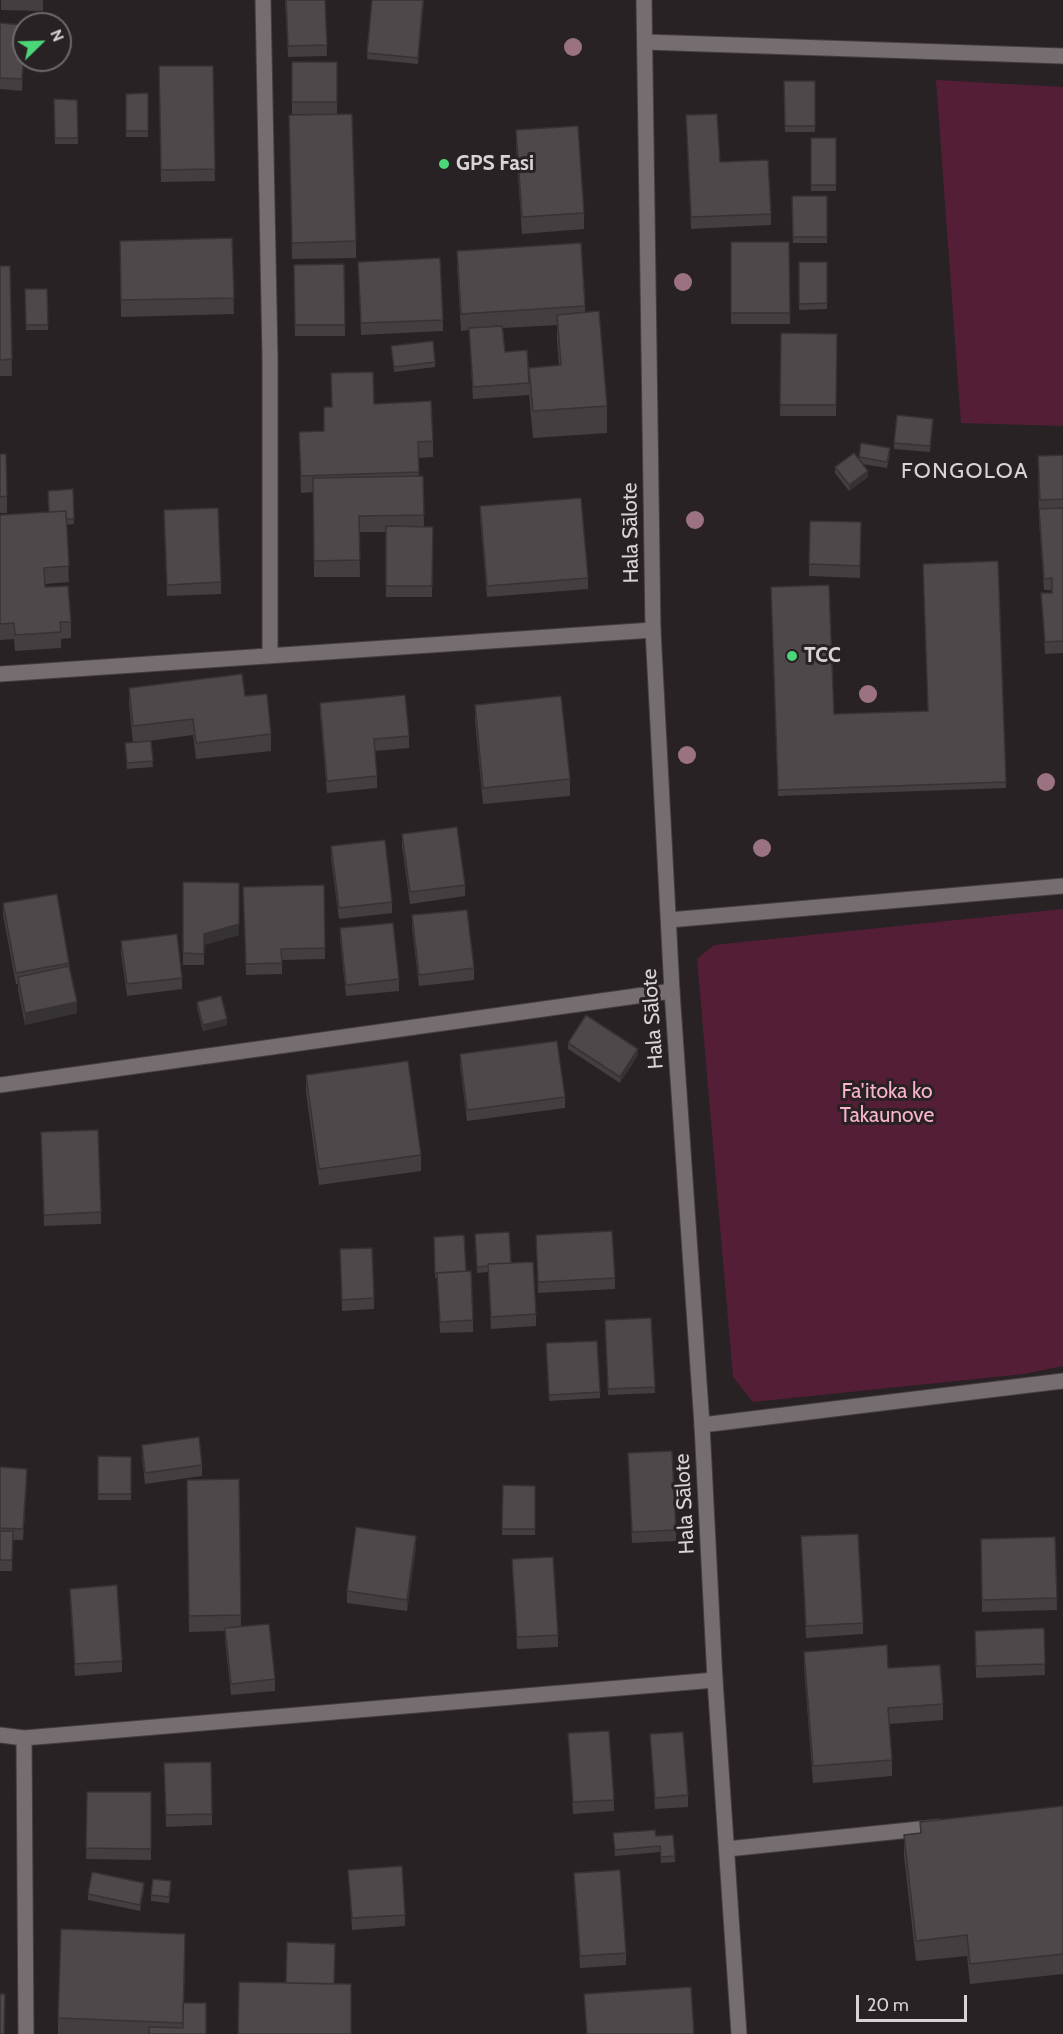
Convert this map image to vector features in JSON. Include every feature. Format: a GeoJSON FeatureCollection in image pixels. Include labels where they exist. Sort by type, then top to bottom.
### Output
{"type":"FeatureCollection","features":[{"type":"Feature","properties":{"kind":"street"},"geometry":{"type":"LineString","coordinates":[[263,0],[270,357],[270,654]]}},
{"type":"Feature","properties":{"kind":"street","name":"Hala Sālote"},"geometry":{"type":"LineString","coordinates":[[644,0],[653,630],[672,992],[702,1425],[715,1680],[739,2034]]}},
{"type":"Feature","properties":{"kind":"street"},"geometry":{"type":"LineString","coordinates":[[645,42],[1063,56]]}},
{"type":"Feature","properties":{"kind":"street"},"geometry":{"type":"LineString","coordinates":[[0,674],[270,654],[653,630]]}},
{"type":"Feature","properties":{"kind":"street"},"geometry":{"type":"LineString","coordinates":[[669,920],[1063,886]]}},
{"type":"Feature","properties":{"kind":"street"},"geometry":{"type":"LineString","coordinates":[[0,1085],[672,992]]}},
{"type":"Feature","properties":{"kind":"street"},"geometry":{"type":"LineString","coordinates":[[702,1425],[1063,1381]]}},
{"type":"Feature","properties":{"kind":"street"},"geometry":{"type":"LineString","coordinates":[[0,1735],[24,1738],[715,1680]]}},
{"type":"Feature","properties":{"kind":"street"},"geometry":{"type":"LineString","coordinates":[[24,1738],[26,2034]]}},
{"type":"Feature","properties":{"kind":"street"},"geometry":{"type":"LineString","coordinates":[[727,1849],[959,1825]]}},
{"type":"Feature","properties":{"kind":"green space"},"geometry":{"type":"Polygon","coordinates":[[[936,80],[1063,87],[1063,426],[961,423],[936,80]]]}},
{"type":"Feature","properties":{"kind":"green space","name":"Fa'itoka ko Takaunove"},"geometry":{"type":"Polygon","coordinates":[[[1063,909],[1063,1366],[1024,1374],[753,1402],[733,1377],[697,959],[714,945],[1063,909]]]}},
{"type":"Feature","properties":{"kind":"building"},"geometry":{"type":"Polygon","coordinates":[[[286,0],[325,0],[327,45],[288,46],[286,0]]]}},
{"type":"Feature","properties":{"kind":"building"},"geometry":{"type":"Polygon","coordinates":[[[372,0],[423,0],[418,58],[367,53],[372,0]]]}},
{"type":"Feature","properties":{"kind":"building"},"geometry":{"type":"Polygon","coordinates":[[[0,23],[12,24],[12,72],[22,72],[22,79],[0,78],[0,23]]]}},
{"type":"Feature","properties":{"kind":"building"},"geometry":{"type":"Polygon","coordinates":[[[292,62],[337,62],[337,102],[292,102],[292,62]]]}},
{"type":"Feature","properties":{"kind":"building"},"geometry":{"type":"Polygon","coordinates":[[[159,66],[213,66],[215,169],[161,170],[159,66]]]}},
{"type":"Feature","properties":{"kind":"building"},"geometry":{"type":"Polygon","coordinates":[[[784,81],[815,81],[815,126],[785,126],[784,81]]]}},
{"type":"Feature","properties":{"kind":"building"},"geometry":{"type":"Polygon","coordinates":[[[148,93],[148,131],[126,131],[126,94],[148,93]]]}},
{"type":"Feature","properties":{"kind":"building"},"geometry":{"type":"Polygon","coordinates":[[[54,99],[77,100],[78,138],[55,138],[54,99]]]}},
{"type":"Feature","properties":{"kind":"building"},"geometry":{"type":"Polygon","coordinates":[[[352,114],[356,241],[292,243],[289,115],[352,114]]]}},
{"type":"Feature","properties":{"kind":"building"},"geometry":{"type":"Polygon","coordinates":[[[717,114],[720,162],[768,160],[771,214],[691,217],[686,115],[717,114]]]}},
{"type":"Feature","properties":{"kind":"building"},"geometry":{"type":"Polygon","coordinates":[[[578,126],[584,213],[522,217],[516,130],[578,126]]]}},
{"type":"Feature","properties":{"kind":"building"},"geometry":{"type":"Polygon","coordinates":[[[811,138],[836,138],[836,185],[811,185],[811,138]]]}},
{"type":"Feature","properties":{"kind":"building"},"geometry":{"type":"Polygon","coordinates":[[[792,196],[827,196],[827,237],[793,237],[792,196]]]}},
{"type":"Feature","properties":{"kind":"building"},"geometry":{"type":"Polygon","coordinates":[[[232,238],[234,298],[121,300],[120,241],[232,238]]]}},
{"type":"Feature","properties":{"kind":"building"},"geometry":{"type":"Polygon","coordinates":[[[731,242],[789,242],[790,313],[731,313],[731,242]]]}},
{"type":"Feature","properties":{"kind":"building"},"geometry":{"type":"Polygon","coordinates":[[[581,243],[585,306],[461,314],[457,251],[581,243]]]}},
{"type":"Feature","properties":{"kind":"building"},"geometry":{"type":"Polygon","coordinates":[[[440,258],[443,320],[361,323],[358,262],[440,258]]]}},
{"type":"Feature","properties":{"kind":"building"},"geometry":{"type":"Polygon","coordinates":[[[799,262],[827,262],[827,303],[799,304],[799,262]]]}},
{"type":"Feature","properties":{"kind":"building"},"geometry":{"type":"Polygon","coordinates":[[[344,264],[345,325],[295,325],[294,265],[344,264]]]}},
{"type":"Feature","properties":{"kind":"building"},"geometry":{"type":"Polygon","coordinates":[[[0,266],[10,266],[12,359],[0,360],[0,266]]]}},
{"type":"Feature","properties":{"kind":"building"},"geometry":{"type":"Polygon","coordinates":[[[25,289],[47,289],[48,325],[26,325],[25,289]]]}},
{"type":"Feature","properties":{"kind":"building"},"geometry":{"type":"Polygon","coordinates":[[[599,311],[607,406],[533,411],[529,368],[561,365],[557,315],[599,311]]]}},
{"type":"Feature","properties":{"kind":"building"},"geometry":{"type":"Polygon","coordinates":[[[502,326],[505,352],[527,350],[529,383],[473,387],[469,328],[502,326]]]}},
{"type":"Feature","properties":{"kind":"building"},"geometry":{"type":"Polygon","coordinates":[[[781,333],[837,334],[836,405],[780,405],[781,333]]]}},
{"type":"Feature","properties":{"kind":"building"},"geometry":{"type":"Polygon","coordinates":[[[433,341],[435,362],[394,367],[391,346],[433,341]]]}},
{"type":"Feature","properties":{"kind":"building"},"geometry":{"type":"Polygon","coordinates":[[[373,372],[374,404],[431,401],[433,441],[418,442],[419,472],[301,476],[299,432],[324,431],[324,407],[332,407],[331,373],[373,372]]]}},
{"type":"Feature","properties":{"kind":"building"},"geometry":{"type":"Polygon","coordinates":[[[897,415],[933,419],[930,446],[894,443],[897,415]]]}},
{"type":"Feature","properties":{"kind":"building"},"geometry":{"type":"Polygon","coordinates":[[[861,443],[890,448],[887,462],[859,457],[861,443]]]}},
{"type":"Feature","properties":{"kind":"building"},"geometry":{"type":"Polygon","coordinates":[[[854,453],[868,471],[849,485],[835,467],[854,453]]]}},
{"type":"Feature","properties":{"kind":"building"},"geometry":{"type":"Polygon","coordinates":[[[0,454],[6,454],[7,496],[0,497],[0,454]]]}},
{"type":"Feature","properties":{"kind":"building"},"geometry":{"type":"Polygon","coordinates":[[[1063,455],[1063,499],[1040,500],[1038,456],[1063,455]]]}},
{"type":"Feature","properties":{"kind":"building"},"geometry":{"type":"Polygon","coordinates":[[[423,476],[424,515],[359,516],[360,560],[314,561],[313,478],[423,476]]]}},
{"type":"Feature","properties":{"kind":"building"},"geometry":{"type":"Polygon","coordinates":[[[73,489],[74,519],[66,519],[66,511],[49,512],[48,491],[73,489]]]}},
{"type":"Feature","properties":{"kind":"building"},"geometry":{"type":"Polygon","coordinates":[[[581,498],[588,578],[487,586],[480,506],[581,498]]]}},
{"type":"Feature","properties":{"kind":"building"},"geometry":{"type":"Polygon","coordinates":[[[218,508],[221,582],[167,585],[164,510],[218,508]]]}},
{"type":"Feature","properties":{"kind":"building"},"geometry":{"type":"Polygon","coordinates":[[[1063,508],[1063,641],[1045,642],[1041,593],[1052,593],[1052,578],[1044,579],[1039,509],[1063,508]]]}},
{"type":"Feature","properties":{"kind":"building"},"geometry":{"type":"Polygon","coordinates":[[[66,511],[69,566],[44,568],[45,587],[68,586],[71,622],[60,622],[61,632],[15,635],[14,623],[0,624],[0,515],[66,511]]]}},
{"type":"Feature","properties":{"kind":"building"},"geometry":{"type":"Polygon","coordinates":[[[810,521],[861,522],[860,566],[809,564],[810,521]]]}},
{"type":"Feature","properties":{"kind":"building"},"geometry":{"type":"Polygon","coordinates":[[[386,526],[433,527],[432,586],[386,586],[386,526]]]}},
{"type":"Feature","properties":{"kind":"building"},"geometry":{"type":"Polygon","coordinates":[[[998,561],[1006,782],[778,790],[771,587],[829,585],[834,714],[928,711],[923,564],[998,561]]]}},
{"type":"Feature","properties":{"kind":"building"},"geometry":{"type":"Polygon","coordinates":[[[242,674],[245,696],[267,694],[271,734],[196,743],[193,719],[133,726],[129,688],[242,674]]]}},
{"type":"Feature","properties":{"kind":"building"},"geometry":{"type":"Polygon","coordinates":[[[405,695],[409,736],[374,739],[377,776],[327,781],[320,703],[405,695]]]}},
{"type":"Feature","properties":{"kind":"building"},"geometry":{"type":"Polygon","coordinates":[[[561,696],[570,779],[483,788],[475,705],[561,696]]]}},
{"type":"Feature","properties":{"kind":"building"},"geometry":{"type":"Polygon","coordinates":[[[151,741],[153,761],[127,763],[125,743],[151,741]]]}},
{"type":"Feature","properties":{"kind":"building"},"geometry":{"type":"Polygon","coordinates":[[[457,827],[465,885],[410,892],[402,834],[457,827]]]}},
{"type":"Feature","properties":{"kind":"building"},"geometry":{"type":"Polygon","coordinates":[[[385,840],[392,902],[339,908],[331,846],[385,840]]]}},
{"type":"Feature","properties":{"kind":"building"},"geometry":{"type":"Polygon","coordinates":[[[183,882],[239,883],[239,924],[204,934],[204,954],[183,953],[183,882]]]}},
{"type":"Feature","properties":{"kind":"building"},"geometry":{"type":"Polygon","coordinates":[[[324,885],[325,948],[281,949],[282,963],[246,964],[243,887],[324,885]]]}},
{"type":"Feature","properties":{"kind":"building"},"geometry":{"type":"Polygon","coordinates":[[[57,894],[69,963],[16,973],[3,903],[57,894]]]}},
{"type":"Feature","properties":{"kind":"building"},"geometry":{"type":"Polygon","coordinates":[[[467,910],[474,968],[419,975],[412,915],[467,910]]]}},
{"type":"Feature","properties":{"kind":"building"},"geometry":{"type":"Polygon","coordinates":[[[393,923],[399,979],[346,985],[340,928],[393,923]]]}},
{"type":"Feature","properties":{"kind":"building"},"geometry":{"type":"Polygon","coordinates":[[[177,934],[182,978],[127,984],[121,941],[177,934]]]}},
{"type":"Feature","properties":{"kind":"building"},"geometry":{"type":"Polygon","coordinates":[[[69,966],[77,1002],[25,1013],[18,977],[69,966]]]}},
{"type":"Feature","properties":{"kind":"building"},"geometry":{"type":"Polygon","coordinates":[[[221,996],[227,1019],[203,1025],[197,1002],[221,996]]]}},
{"type":"Feature","properties":{"kind":"building"},"geometry":{"type":"Polygon","coordinates":[[[586,1015],[638,1049],[620,1077],[568,1043],[586,1015]]]}},
{"type":"Feature","properties":{"kind":"building"},"geometry":{"type":"Polygon","coordinates":[[[557,1041],[565,1097],[467,1110],[460,1054],[557,1041]]]}},
{"type":"Feature","properties":{"kind":"building"},"geometry":{"type":"Polygon","coordinates":[[[408,1061],[421,1155],[319,1169],[306,1075],[408,1061]]]}},
{"type":"Feature","properties":{"kind":"building"},"geometry":{"type":"Polygon","coordinates":[[[98,1130],[101,1212],[44,1215],[41,1132],[98,1130]]]}},
{"type":"Feature","properties":{"kind":"building"},"geometry":{"type":"Polygon","coordinates":[[[612,1231],[615,1278],[538,1282],[536,1235],[612,1231]]]}},
{"type":"Feature","properties":{"kind":"building"},"geometry":{"type":"Polygon","coordinates":[[[509,1232],[511,1263],[477,1267],[475,1234],[509,1232]]]}},
{"type":"Feature","properties":{"kind":"building"},"geometry":{"type":"Polygon","coordinates":[[[464,1235],[466,1271],[435,1273],[434,1237],[464,1235]]]}},
{"type":"Feature","properties":{"kind":"building"},"geometry":{"type":"Polygon","coordinates":[[[372,1248],[374,1298],[342,1300],[340,1249],[372,1248]]]}},
{"type":"Feature","properties":{"kind":"building"},"geometry":{"type":"Polygon","coordinates":[[[533,1262],[536,1314],[491,1317],[488,1264],[533,1262]]]}},
{"type":"Feature","properties":{"kind":"building"},"geometry":{"type":"Polygon","coordinates":[[[471,1271],[473,1320],[440,1322],[437,1273],[471,1271]]]}},
{"type":"Feature","properties":{"kind":"building"},"geometry":{"type":"Polygon","coordinates":[[[651,1318],[655,1387],[608,1389],[605,1320],[651,1318]]]}},
{"type":"Feature","properties":{"kind":"building"},"geometry":{"type":"Polygon","coordinates":[[[597,1341],[600,1392],[549,1395],[546,1343],[597,1341]]]}},
{"type":"Feature","properties":{"kind":"building"},"geometry":{"type":"Polygon","coordinates":[[[199,1437],[202,1465],[145,1473],[142,1445],[199,1437]]]}},
{"type":"Feature","properties":{"kind":"building"},"geometry":{"type":"Polygon","coordinates":[[[672,1451],[676,1530],[632,1532],[628,1453],[672,1451]]]}},
{"type":"Feature","properties":{"kind":"building"},"geometry":{"type":"Polygon","coordinates":[[[98,1456],[131,1457],[131,1494],[98,1494],[98,1456]]]}},
{"type":"Feature","properties":{"kind":"building"},"geometry":{"type":"Polygon","coordinates":[[[0,1467],[27,1469],[23,1529],[0,1528],[0,1467]]]}},
{"type":"Feature","properties":{"kind":"building"},"geometry":{"type":"Polygon","coordinates":[[[239,1479],[241,1615],[189,1616],[187,1480],[239,1479]]]}},
{"type":"Feature","properties":{"kind":"building"},"geometry":{"type":"Polygon","coordinates":[[[503,1485],[535,1486],[535,1529],[502,1529],[503,1485]]]}},
{"type":"Feature","properties":{"kind":"building"},"geometry":{"type":"Polygon","coordinates":[[[356,1527],[416,1536],[407,1600],[347,1591],[356,1527]]]}},
{"type":"Feature","properties":{"kind":"building"},"geometry":{"type":"Polygon","coordinates":[[[0,1531],[13,1531],[12,1560],[0,1560],[0,1531]]]}},
{"type":"Feature","properties":{"kind":"building"},"geometry":{"type":"Polygon","coordinates":[[[858,1534],[863,1623],[806,1626],[801,1536],[858,1534]]]}},
{"type":"Feature","properties":{"kind":"building"},"geometry":{"type":"Polygon","coordinates":[[[1055,1537],[1057,1598],[982,1600],[981,1539],[1055,1537]]]}},
{"type":"Feature","properties":{"kind":"building"},"geometry":{"type":"Polygon","coordinates":[[[553,1557],[558,1635],[517,1637],[512,1559],[553,1557]]]}},
{"type":"Feature","properties":{"kind":"building"},"geometry":{"type":"Polygon","coordinates":[[[117,1585],[122,1661],[75,1664],[70,1589],[117,1585]]]}},
{"type":"Feature","properties":{"kind":"building"},"geometry":{"type":"Polygon","coordinates":[[[269,1624],[275,1679],[231,1684],[225,1628],[269,1624]]]}},
{"type":"Feature","properties":{"kind":"building"},"geometry":{"type":"Polygon","coordinates":[[[1044,1628],[1045,1664],[976,1666],[975,1631],[1044,1628]]]}},
{"type":"Feature","properties":{"kind":"building"},"geometry":{"type":"Polygon","coordinates":[[[887,1645],[888,1668],[940,1665],[943,1704],[888,1708],[892,1760],[813,1766],[804,1652],[887,1645]]]}},
{"type":"Feature","properties":{"kind":"building"},"geometry":{"type":"Polygon","coordinates":[[[609,1731],[614,1800],[573,1802],[568,1733],[609,1731]]]}},
{"type":"Feature","properties":{"kind":"building"},"geometry":{"type":"Polygon","coordinates":[[[683,1732],[688,1795],[655,1798],[650,1734],[683,1732]]]}},
{"type":"Feature","properties":{"kind":"building"},"geometry":{"type":"Polygon","coordinates":[[[211,1762],[212,1814],[166,1815],[164,1763],[211,1762]]]}},
{"type":"Feature","properties":{"kind":"building"},"geometry":{"type":"Polygon","coordinates":[[[87,1792],[151,1792],[151,1849],[86,1848],[87,1792]]]}},
{"type":"Feature","properties":{"kind":"building"},"geometry":{"type":"Polygon","coordinates":[[[1063,1806],[1063,1954],[970,1964],[967,1935],[916,1941],[904,1835],[921,1833],[920,1822],[1063,1806]]]}},
{"type":"Feature","properties":{"kind":"building"},"geometry":{"type":"Polygon","coordinates":[[[655,1830],[656,1836],[673,1835],[675,1856],[661,1857],[660,1846],[615,1850],[613,1833],[655,1830]]]}},
{"type":"Feature","properties":{"kind":"building"},"geometry":{"type":"Polygon","coordinates":[[[402,1866],[405,1915],[352,1918],[348,1870],[402,1866]]]}},
{"type":"Feature","properties":{"kind":"building"},"geometry":{"type":"Polygon","coordinates":[[[620,1870],[626,1953],[580,1956],[574,1873],[620,1870]]]}},
{"type":"Feature","properties":{"kind":"building"},"geometry":{"type":"Polygon","coordinates":[[[92,1872],[144,1883],[140,1905],[88,1894],[92,1872]]]}},
{"type":"Feature","properties":{"kind":"building"},"geometry":{"type":"Polygon","coordinates":[[[153,1879],[171,1881],[169,1897],[151,1895],[153,1879]]]}},
{"type":"Feature","properties":{"kind":"building"},"geometry":{"type":"Polygon","coordinates":[[[61,1929],[185,1934],[183,2023],[58,2018],[61,1929]]]}},
{"type":"Feature","properties":{"kind":"building"},"geometry":{"type":"Polygon","coordinates":[[[287,1942],[335,1944],[334,1984],[286,1983],[287,1942]]]}},
{"type":"Feature","properties":{"kind":"building"},"geometry":{"type":"Polygon","coordinates":[[[239,1982],[351,1984],[351,2034],[238,2034],[239,1982]]]}},
{"type":"Feature","properties":{"kind":"building"},"geometry":{"type":"Polygon","coordinates":[[[691,1987],[694,2034],[587,2034],[584,1994],[691,1987]]]}},
{"type":"Feature","properties":{"kind":"building"},"geometry":{"type":"Polygon","coordinates":[[[0,1994],[5,1994],[4,2034],[0,2034],[0,1994]]]}},
{"type":"Feature","properties":{"kind":"building"},"geometry":{"type":"Polygon","coordinates":[[[183,2003],[206,2003],[206,2034],[149,2034],[149,2027],[183,2028],[183,2003]]]}},
{"type":"Feature","properties":{"kind":"place","name":"GPS Fasi"},"geometry":{"type":"Point","coordinates":[444,164]}},
{"type":"Feature","properties":{"kind":"place","name":"TCC"},"geometry":{"type":"Point","coordinates":[792,656]}},
{"type":"Feature","properties":{"kind":"district","name":"FONGOLOA"},"geometry":{"type":"Point","coordinates":[965,472]}}]}
